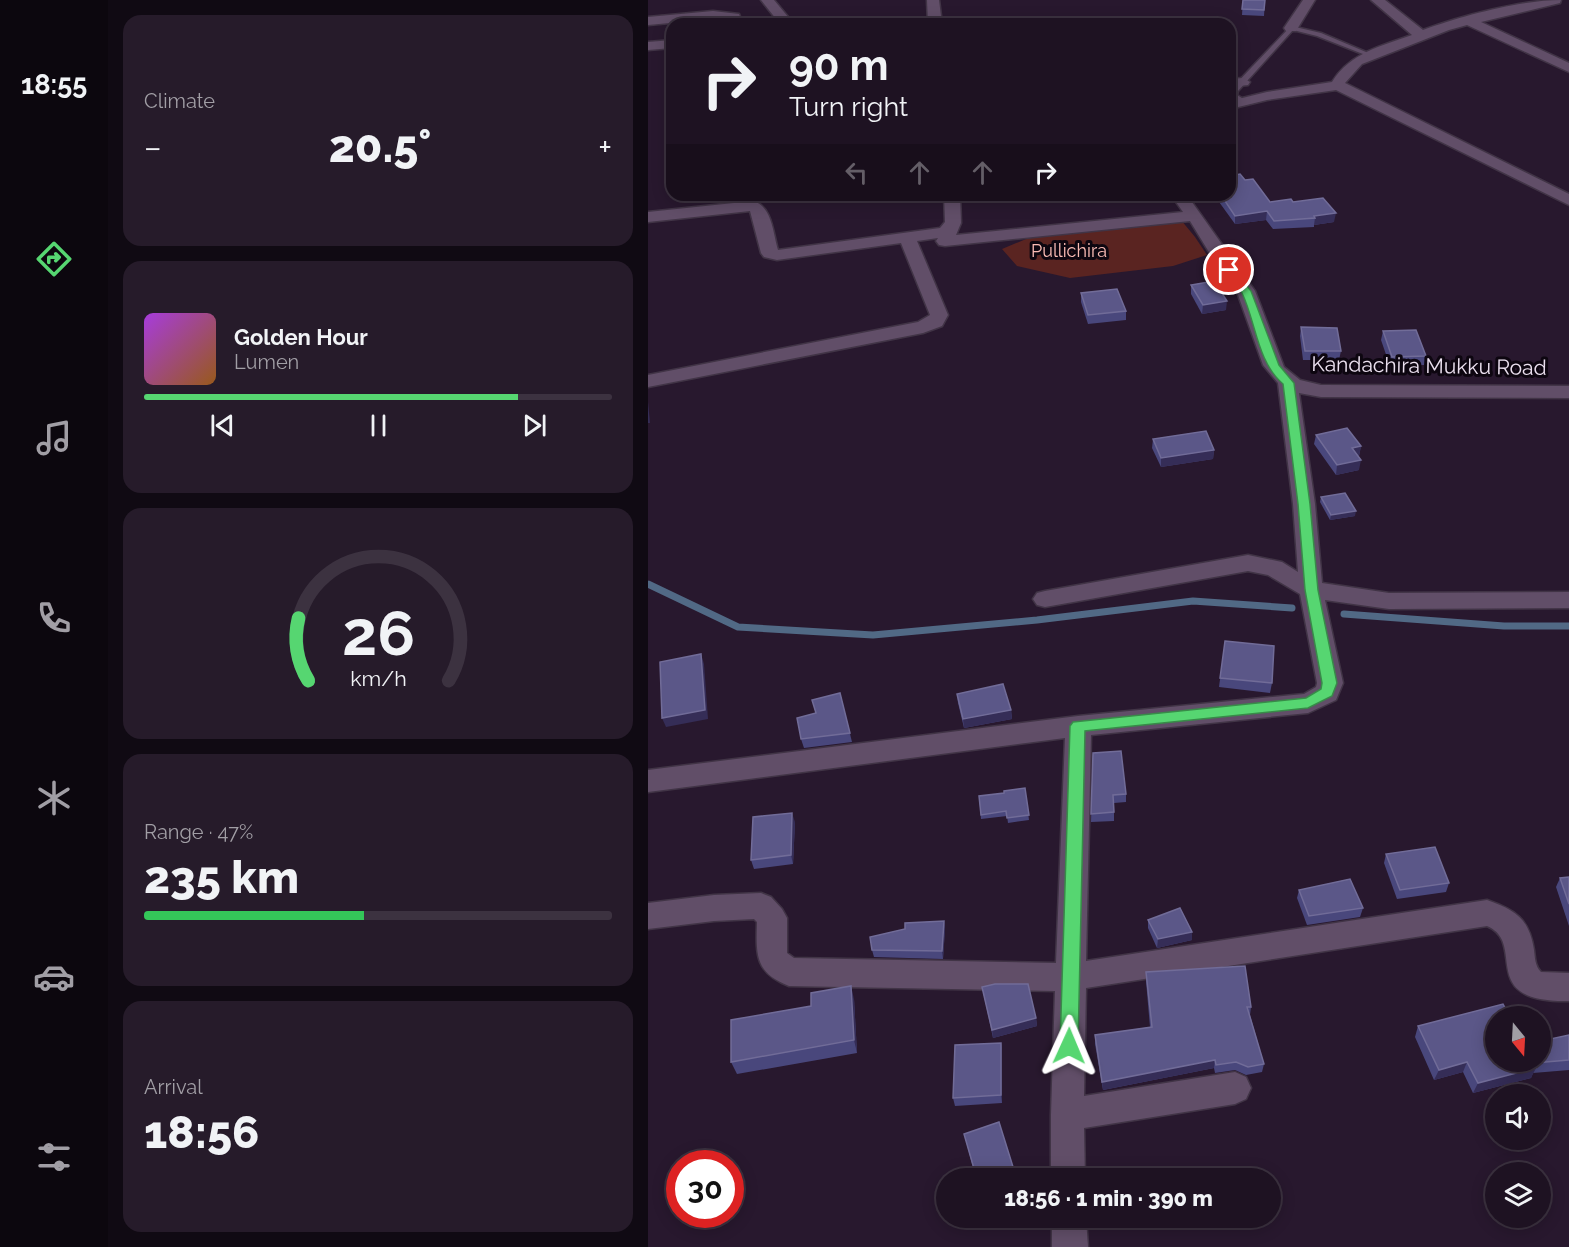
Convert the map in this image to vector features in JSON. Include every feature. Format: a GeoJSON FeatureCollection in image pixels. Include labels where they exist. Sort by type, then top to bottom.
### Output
{"type":"FeatureCollection","features":[{"type":"Feature","properties":{"kind":"street"},"geometry":{"type":"LineString","coordinates":[[767,0],[782,18]]}},
{"type":"Feature","properties":{"kind":"street"},"geometry":{"type":"LineString","coordinates":[[933,0],[934,18]]}},
{"type":"Feature","properties":{"kind":"street"},"geometry":{"type":"LineString","coordinates":[[1291,28],[1309,0]]}},
{"type":"Feature","properties":{"kind":"street"},"geometry":{"type":"LineString","coordinates":[[1377,0],[1422,36]]}},
{"type":"Feature","properties":{"kind":"street"},"geometry":{"type":"LineString","coordinates":[[1236,104],[1267,96],[1324,89],[1337,85],[1345,72],[1358,60],[1370,55],[1468,21],[1535,2],[1555,0]]}},
{"type":"Feature","properties":{"kind":"street"},"geometry":{"type":"LineString","coordinates":[[685,18],[722,15],[734,18]]}},
{"type":"Feature","properties":{"kind":"street"},"geometry":{"type":"LineString","coordinates":[[648,21],[666,20]]}},
{"type":"Feature","properties":{"kind":"street"},"geometry":{"type":"LineString","coordinates":[[1468,21],[1569,68]]}},
{"type":"Feature","properties":{"kind":"street"},"geometry":{"type":"LineString","coordinates":[[648,46],[666,44]]}},
{"type":"Feature","properties":{"kind":"street"},"geometry":{"type":"LineString","coordinates":[[1337,85],[1569,200]]}},
{"type":"Feature","properties":{"kind":"street"},"geometry":{"type":"LineString","coordinates":[[952,201],[951,228],[945,241],[1193,216]]}},
{"type":"Feature","properties":{"kind":"street"},"geometry":{"type":"LineString","coordinates":[[648,781],[1078,726],[1308,703],[1327,693],[1330,683],[1311,590],[1304,504],[1288,383],[1273,365],[1246,291],[1229,270],[1183,201]]}},
{"type":"Feature","properties":{"kind":"street"},"geometry":{"type":"LineString","coordinates":[[648,217],[753,206],[758,209],[771,253],[777,255],[935,235],[951,228]]}},
{"type":"Feature","properties":{"kind":"street"},"geometry":{"type":"LineString","coordinates":[[648,381],[923,327],[935,322],[939,315],[907,238]]}},
{"type":"Feature","properties":{"kind":"street","name":"Kandachira Mukku Road"},"geometry":{"type":"LineString","coordinates":[[1288,383],[1320,391],[1569,392]]}},
{"type":"Feature","properties":{"kind":"street"},"geometry":{"type":"LineString","coordinates":[[1045,599],[1248,563],[1274,568],[1311,590],[1389,601],[1569,600]]}},
{"type":"Feature","properties":{"kind":"street"},"geometry":{"type":"LineString","coordinates":[[1068,1168],[1070,977],[1078,726]]}},
{"type":"Feature","properties":{"kind":"street"},"geometry":{"type":"LineString","coordinates":[[648,916],[714,908],[761,906],[772,918],[773,960],[789,972],[1070,977],[1487,913],[1505,921],[1515,933],[1523,976],[1537,987],[1551,989],[1569,987]]}},
{"type":"Feature","properties":{"kind":"street"},"geometry":{"type":"LineString","coordinates":[[1067,1115],[1236,1088]]}},
{"type":"Feature","properties":{"kind":"street"},"geometry":{"type":"LineString","coordinates":[[1069,1228],[1070,1247]]}},
{"type":"Feature","properties":{"kind":"lane"},"geometry":{"type":"LineString","coordinates":[[1236,83],[1291,28],[1319,34],[1370,55]]}},
{"type":"Feature","properties":{"kind":"green space","name":"Pullichira"},"geometry":{"type":"Polygon","coordinates":[[[1181,220],[1207,255],[1173,266],[1070,278],[1017,266],[1002,249],[1062,224],[1093,225],[1181,220]]]}},
{"type":"Feature","properties":{"kind":"building"},"geometry":{"type":"Polygon","coordinates":[[[1243,0],[1265,0],[1264,10],[1242,9],[1243,0]]]}},
{"type":"Feature","properties":{"kind":"building"},"geometry":{"type":"Polygon","coordinates":[[[1240,174],[1245,180],[1253,179],[1270,202],[1323,198],[1336,213],[1314,216],[1315,218],[1274,221],[1267,211],[1235,216],[1225,201],[1236,201],[1236,175],[1240,174]]]}},
{"type":"Feature","properties":{"kind":"building"},"geometry":{"type":"Polygon","coordinates":[[[1214,281],[1227,301],[1203,305],[1191,285],[1214,281]]]}},
{"type":"Feature","properties":{"kind":"building"},"geometry":{"type":"Polygon","coordinates":[[[1117,289],[1126,311],[1088,315],[1081,293],[1117,289]]]}},
{"type":"Feature","properties":{"kind":"building"},"geometry":{"type":"Polygon","coordinates":[[[1301,327],[1337,328],[1341,351],[1305,351],[1301,327]]]}},
{"type":"Feature","properties":{"kind":"building"},"geometry":{"type":"Polygon","coordinates":[[[1416,330],[1426,356],[1392,357],[1383,331],[1416,330]]]}},
{"type":"Feature","properties":{"kind":"building"},"geometry":{"type":"Polygon","coordinates":[[[1347,428],[1361,446],[1352,448],[1361,460],[1337,465],[1316,435],[1347,428]]]}},
{"type":"Feature","properties":{"kind":"building"},"geometry":{"type":"Polygon","coordinates":[[[1206,431],[1214,450],[1161,458],[1153,439],[1206,431]]]}},
{"type":"Feature","properties":{"kind":"building"},"geometry":{"type":"Polygon","coordinates":[[[1345,493],[1356,511],[1331,515],[1321,497],[1345,493]]]}},
{"type":"Feature","properties":{"kind":"building"},"geometry":{"type":"Polygon","coordinates":[[[1225,641],[1274,646],[1272,683],[1220,678],[1225,641]]]}},
{"type":"Feature","properties":{"kind":"building"},"geometry":{"type":"Polygon","coordinates":[[[701,654],[705,710],[662,718],[660,662],[701,654]]]}},
{"type":"Feature","properties":{"kind":"building"},"geometry":{"type":"Polygon","coordinates":[[[1003,684],[1011,710],[963,719],[957,694],[1003,684]]]}},
{"type":"Feature","properties":{"kind":"building"},"geometry":{"type":"Polygon","coordinates":[[[840,693],[850,733],[801,739],[797,718],[816,713],[812,700],[840,693]]]}},
{"type":"Feature","properties":{"kind":"building"},"geometry":{"type":"Polygon","coordinates":[[[1121,751],[1126,794],[1113,795],[1114,812],[1091,814],[1093,753],[1121,751]]]}},
{"type":"Feature","properties":{"kind":"building"},"geometry":{"type":"Polygon","coordinates":[[[1025,788],[1029,815],[1007,818],[1006,811],[981,815],[979,796],[1025,788]]]}},
{"type":"Feature","properties":{"kind":"building"},"geometry":{"type":"Polygon","coordinates":[[[792,813],[791,855],[751,860],[753,817],[792,813]]]}},
{"type":"Feature","properties":{"kind":"building"},"geometry":{"type":"Polygon","coordinates":[[[1435,847],[1449,883],[1400,890],[1386,854],[1435,847]]]}},
{"type":"Feature","properties":{"kind":"building"},"geometry":{"type":"Polygon","coordinates":[[[1569,877],[1569,904],[1560,878],[1569,877]]]}},
{"type":"Feature","properties":{"kind":"building"},"geometry":{"type":"Polygon","coordinates":[[[1350,879],[1363,908],[1309,916],[1299,890],[1350,879]]]}},
{"type":"Feature","properties":{"kind":"building"},"geometry":{"type":"Polygon","coordinates":[[[1180,908],[1192,932],[1158,939],[1148,920],[1180,908]]]}},
{"type":"Feature","properties":{"kind":"building"},"geometry":{"type":"Polygon","coordinates":[[[944,921],[942,951],[872,950],[870,937],[905,929],[905,923],[944,921]]]}},
{"type":"Feature","properties":{"kind":"building"},"geometry":{"type":"Polygon","coordinates":[[[1245,966],[1251,1007],[1247,1007],[1264,1064],[1248,1067],[1236,1062],[1216,1065],[1215,1060],[1102,1082],[1095,1035],[1152,1027],[1146,972],[1245,966]]]}},
{"type":"Feature","properties":{"kind":"building"},"geometry":{"type":"Polygon","coordinates":[[[995,984],[1028,984],[1036,1018],[992,1030],[982,987],[995,984]]]}},
{"type":"Feature","properties":{"kind":"building"},"geometry":{"type":"Polygon","coordinates":[[[851,986],[854,1040],[731,1062],[731,1020],[811,1006],[811,993],[851,986]]]}},
{"type":"Feature","properties":{"kind":"building"},"geometry":{"type":"Polygon","coordinates":[[[1485,1009],[1485,1072],[1521,1072],[1478,1083],[1467,1062],[1439,1070],[1418,1026],[1485,1009]]]}},
{"type":"Feature","properties":{"kind":"building"},"geometry":{"type":"Polygon","coordinates":[[[1569,1035],[1569,1060],[1551,1062],[1551,1039],[1569,1035]]]}},
{"type":"Feature","properties":{"kind":"building"},"geometry":{"type":"Polygon","coordinates":[[[1001,1043],[1001,1095],[953,1098],[955,1045],[1001,1043]]]}},
{"type":"Feature","properties":{"kind":"building"},"geometry":{"type":"Polygon","coordinates":[[[999,1122],[1013,1168],[974,1168],[964,1134],[999,1122]]]}},
{"type":"Feature","properties":{"kind":"waterway"},"geometry":{"type":"LineString","coordinates":[[648,584],[738,627],[873,635],[1037,620],[1193,601],[1292,608]]}},
{"type":"Feature","properties":{"kind":"waterway"},"geometry":{"type":"LineString","coordinates":[[1344,614],[1504,626],[1569,626]]}},
{"type":"Feature","properties":{"kind":"route"},"geometry":{"type":"LineString","coordinates":[[1069,1046],[1078,726],[1308,703],[1327,693],[1330,683],[1311,590],[1304,504],[1288,383],[1273,365],[1246,291],[1229,270]]}}]}
